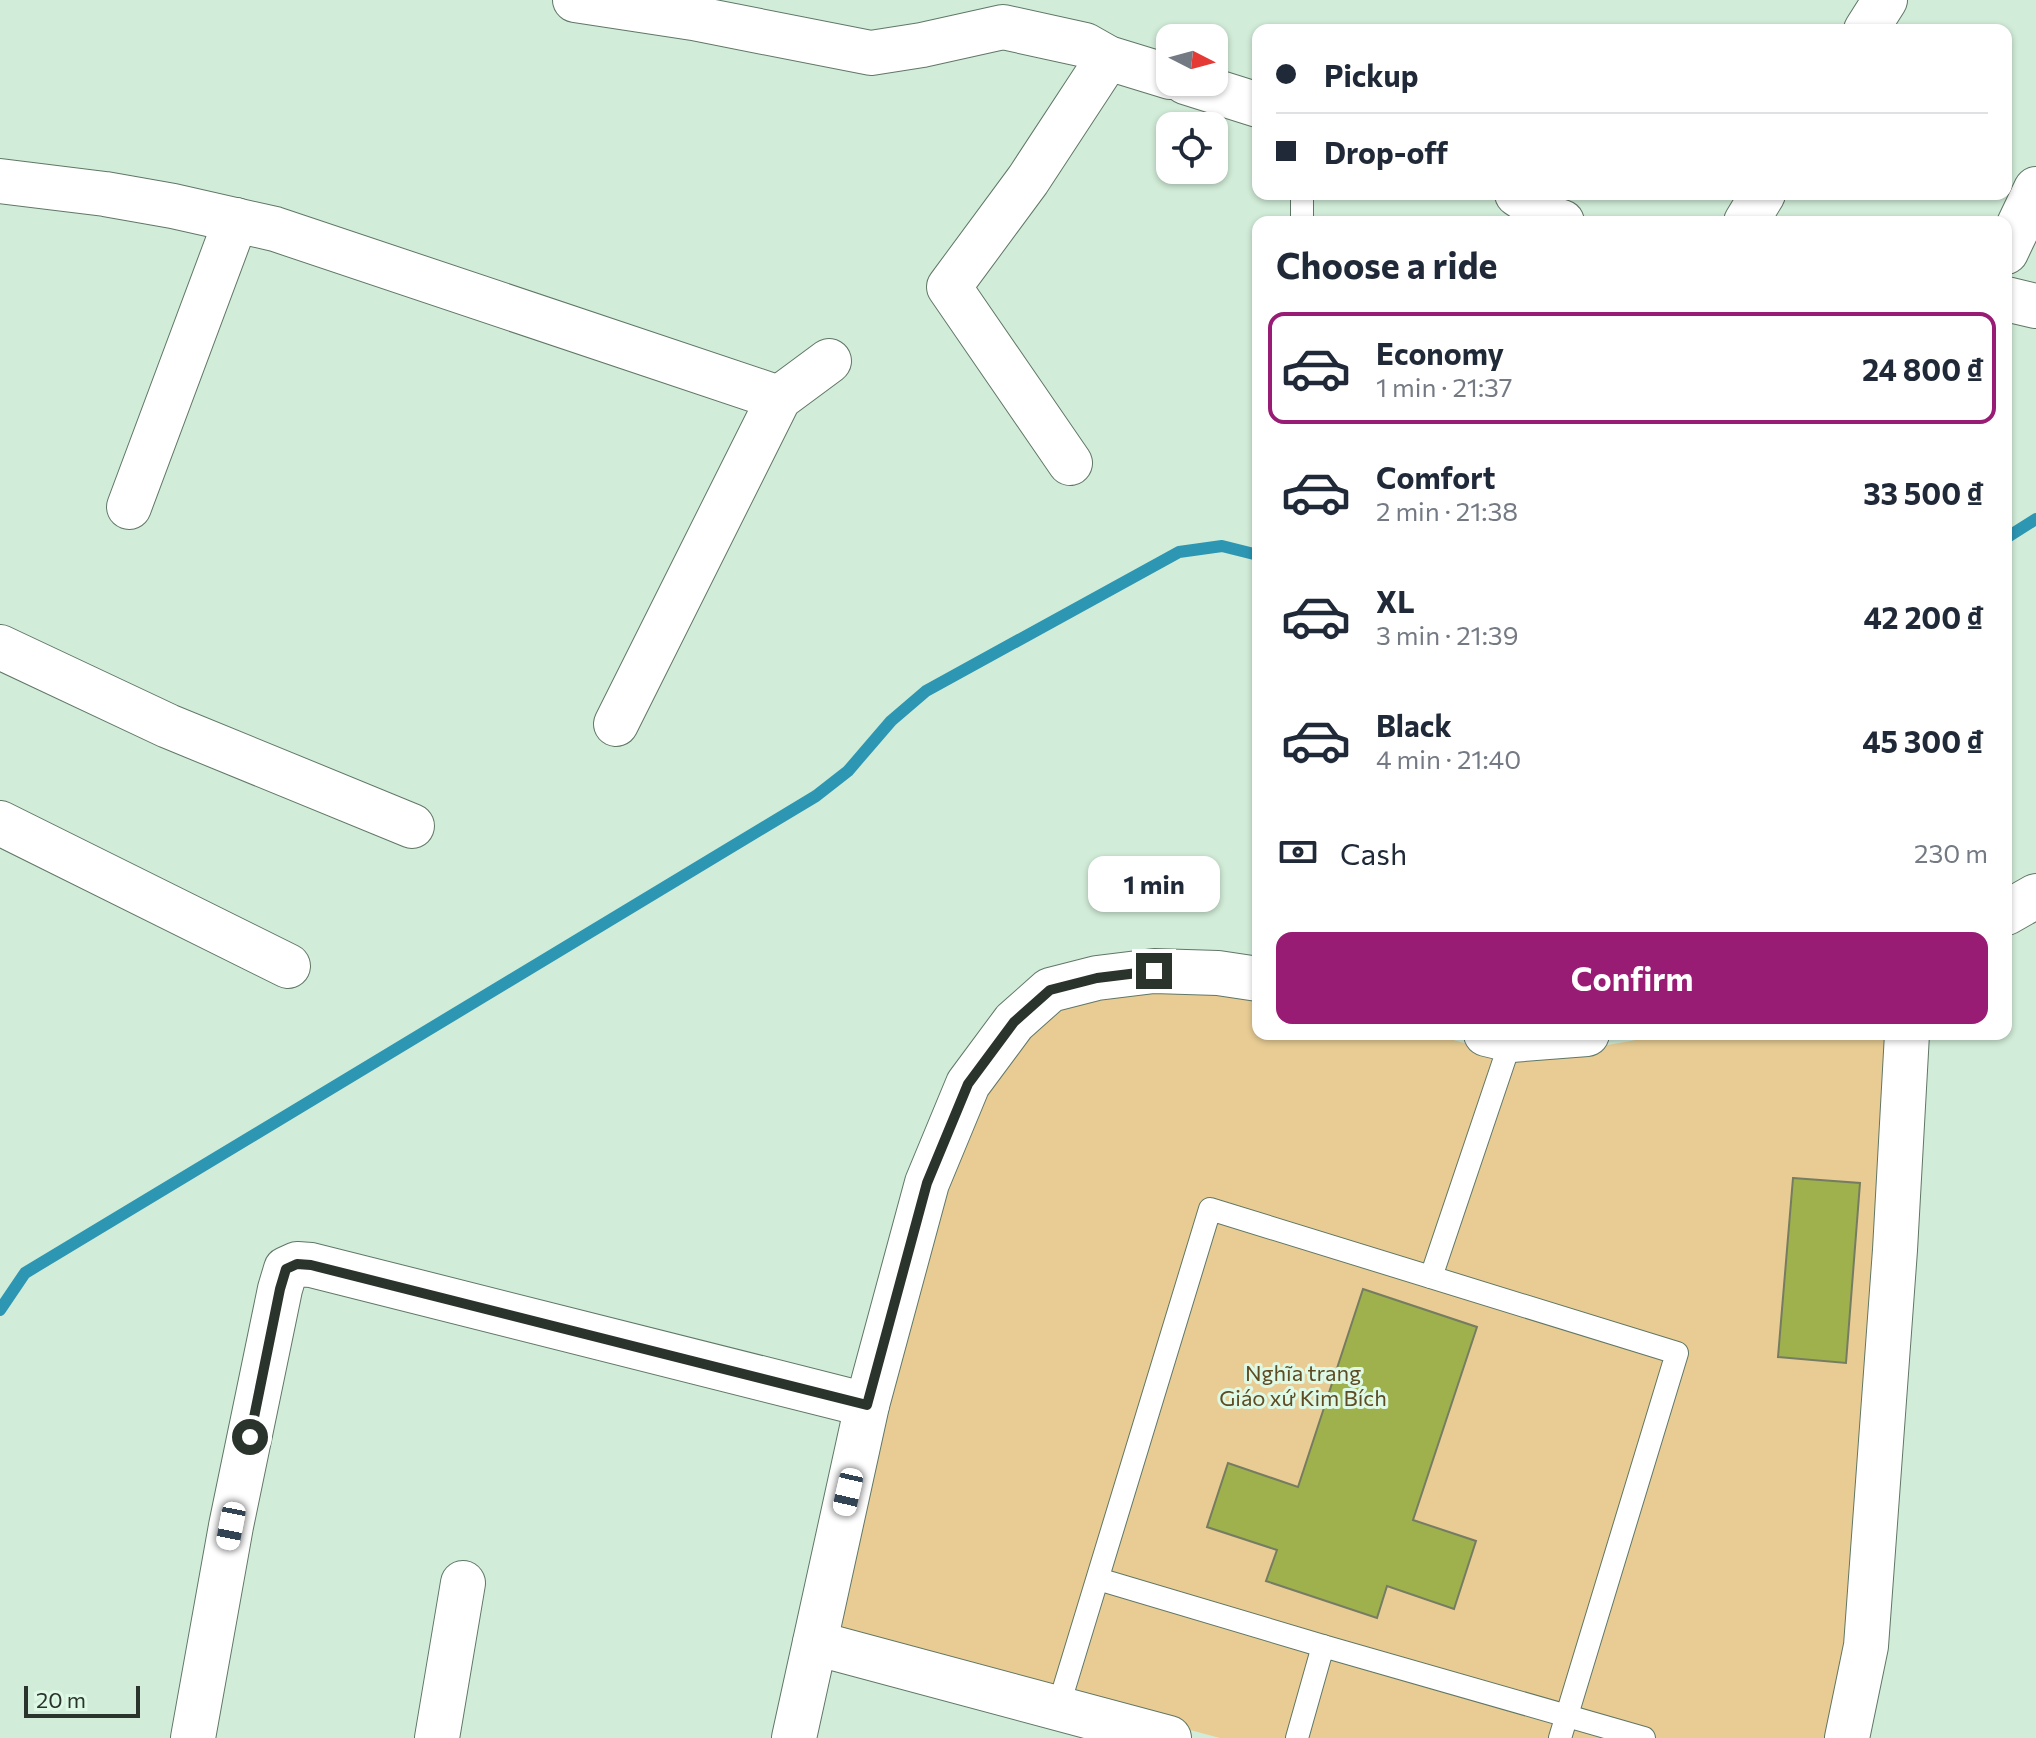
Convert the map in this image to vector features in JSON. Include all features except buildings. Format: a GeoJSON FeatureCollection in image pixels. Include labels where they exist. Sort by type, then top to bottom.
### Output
{"type":"FeatureCollection","features":[{"type":"Feature","properties":{"kind":"street"},"geometry":{"type":"LineString","coordinates":[[575,0],[697,9],[871,53],[922,45],[1011,13],[1108,58],[1156,73]]}},
{"type":"Feature","properties":{"kind":"street"},"geometry":{"type":"LineString","coordinates":[[1870,24],[1885,0]]}},
{"type":"Feature","properties":{"kind":"street"},"geometry":{"type":"LineString","coordinates":[[1070,463],[949,287],[1028,180],[1108,58]]}},
{"type":"Feature","properties":{"kind":"street"},"geometry":{"type":"LineString","coordinates":[[1228,96],[1252,103]]}},
{"type":"Feature","properties":{"kind":"street"},"geometry":{"type":"LineString","coordinates":[[0,181],[105,194],[275,229],[779,398]]}},
{"type":"Feature","properties":{"kind":"street"},"geometry":{"type":"LineString","coordinates":[[2012,239],[2036,189]]}},
{"type":"Feature","properties":{"kind":"street"},"geometry":{"type":"LineString","coordinates":[[1526,200],[1550,216]]}},
{"type":"Feature","properties":{"kind":"street"},"geometry":{"type":"LineString","coordinates":[[129,507],[236,220]]}},
{"type":"Feature","properties":{"kind":"street"},"geometry":{"type":"LineString","coordinates":[[2012,300],[2036,306]]}},
{"type":"Feature","properties":{"kind":"street"},"geometry":{"type":"LineString","coordinates":[[616,724],[779,398],[829,361]]}},
{"type":"Feature","properties":{"kind":"street"},"geometry":{"type":"LineString","coordinates":[[0,647],[168,726],[412,826]]}},
{"type":"Feature","properties":{"kind":"street"},"geometry":{"type":"LineString","coordinates":[[0,823],[288,966]]}},
{"type":"Feature","properties":{"kind":"street"},"geometry":{"type":"LineString","coordinates":[[2012,910],[2036,896]]}},
{"type":"Feature","properties":{"kind":"street"},"geometry":{"type":"LineString","coordinates":[[794,1738],[867,1405],[927,1183],[968,1084],[1014,1022],[1050,990],[1097,978],[1154,971],[1218,973],[1252,978]]}},
{"type":"Feature","properties":{"kind":"street"},"geometry":{"type":"LineString","coordinates":[[1847,1738],[1866,1646],[1894,1265],[1907,1040]]}},
{"type":"Feature","properties":{"kind":"street"},"geometry":{"type":"LineString","coordinates":[[193,1738],[231,1526],[286,1269],[297,1264],[311,1265],[867,1405]]}},
{"type":"Feature","properties":{"kind":"street"},"geometry":{"type":"LineString","coordinates":[[437,1738],[463,1583]]}},
{"type":"Feature","properties":{"kind":"street"},"geometry":{"type":"LineString","coordinates":[[815,1643],[1169,1738]]}},
{"type":"Feature","properties":{"kind":"lane"},"geometry":{"type":"LineString","coordinates":[[1431,1277],[1497,1040]]}},
{"type":"Feature","properties":{"kind":"lane"},"geometry":{"type":"LineString","coordinates":[[1058,1708],[1210,1209],[1677,1353],[1560,1738]]}},
{"type":"Feature","properties":{"kind":"lane"},"geometry":{"type":"LineString","coordinates":[[1098,1579],[1644,1738]]}},
{"type":"Feature","properties":{"kind":"lane"},"geometry":{"type":"LineString","coordinates":[[1297,1738],[1323,1646]]}},
{"type":"Feature","properties":{"kind":"green space","name":"Nghĩa trang Giáo xứ Kim Bích"},"geometry":{"type":"Polygon","coordinates":[[[1108,992],[1252,993],[1252,1040],[1453,1040],[1499,1052],[1585,1049],[1636,1040],[1893,1040],[1852,1645],[1832,1738],[1220,1738],[830,1634],[939,1190],[979,1091],[1056,1002],[1108,992]]]}},
{"type":"Feature","properties":{"kind":"waterway"},"geometry":{"type":"LineString","coordinates":[[2012,534],[2036,519]]}},
{"type":"Feature","properties":{"kind":"waterway"},"geometry":{"type":"LineString","coordinates":[[0,1310],[25,1273],[816,796],[848,771],[891,721],[926,691],[1179,552],[1222,546],[1252,554]]}},
{"type":"Feature","properties":{"kind":"route"},"geometry":{"type":"LineString","coordinates":[[250,1437],[280,1289],[286,1269],[297,1264],[867,1405],[927,1183],[968,1084],[1014,1022],[1050,990],[1097,978],[1154,971]]}}]}
